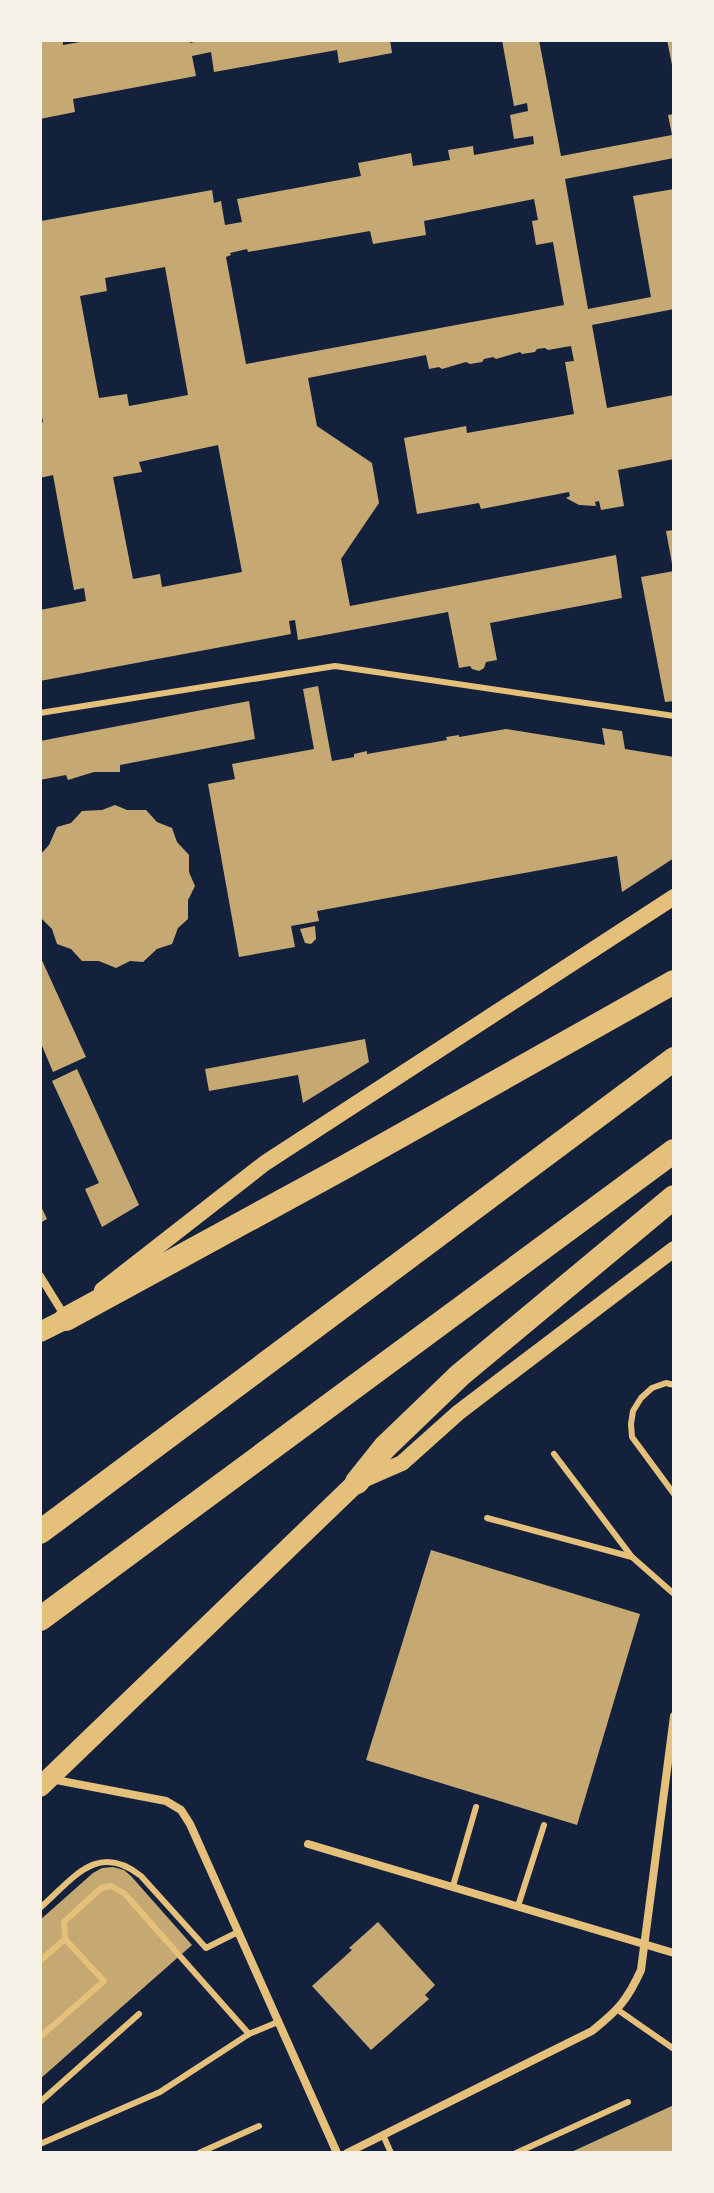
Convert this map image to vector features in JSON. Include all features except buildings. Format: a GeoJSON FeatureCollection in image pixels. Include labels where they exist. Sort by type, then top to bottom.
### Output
{"type":"FeatureCollection","features":[{"type":"Feature","properties":{"kind":"highway"},"geometry":{"type":"LineString","coordinates":[[66,1319],[674,982]]}},
{"type":"Feature","properties":{"kind":"highway"},"geometry":{"type":"LineString","coordinates":[[40,1532],[674,1059]]}},
{"type":"Feature","properties":{"kind":"highway"},"geometry":{"type":"LineString","coordinates":[[40,1619],[674,1151]]}},
{"type":"Feature","properties":{"kind":"highway"},"geometry":{"type":"LineString","coordinates":[[357,1482],[385,1447],[460,1375],[674,1197]]}},
{"type":"Feature","properties":{"kind":"main road"},"geometry":{"type":"LineString","coordinates":[[40,1332],[66,1319],[265,1163],[674,897]]}},
{"type":"Feature","properties":{"kind":"main road"},"geometry":{"type":"LineString","coordinates":[[45,1783],[357,1482],[402,1463],[459,1412],[674,1249]]}},
{"type":"Feature","properties":{"kind":"street"},"geometry":{"type":"LineString","coordinates":[[40,1276],[66,1319]]}},
{"type":"Feature","properties":{"kind":"street"},"geometry":{"type":"LineString","coordinates":[[347,2153],[592,2031],[618,2010],[631,1993],[641,1970],[674,1716]]}},
{"type":"Feature","properties":{"kind":"street"},"geometry":{"type":"LineString","coordinates":[[45,1783],[166,1801],[181,1810],[337,2153]]}},
{"type":"Feature","properties":{"kind":"street"},"geometry":{"type":"LineString","coordinates":[[308,1844],[674,1953]]}},
{"type":"Feature","properties":{"kind":"lane"},"geometry":{"type":"LineString","coordinates":[[40,713],[335,666],[674,716]]}},
{"type":"Feature","properties":{"kind":"lane"},"geometry":{"type":"LineString","coordinates":[[674,1385],[666,1383],[652,1388],[633,1411],[631,1424],[632,1437],[674,1494]]}},
{"type":"Feature","properties":{"kind":"lane"},"geometry":{"type":"LineString","coordinates":[[554,1454],[632,1557],[674,1594]]}},
{"type":"Feature","properties":{"kind":"lane"},"geometry":{"type":"LineString","coordinates":[[487,1518],[632,1557]]}},
{"type":"Feature","properties":{"kind":"lane"},"geometry":{"type":"LineString","coordinates":[[453,1886],[476,1807]]}},
{"type":"Feature","properties":{"kind":"lane"},"geometry":{"type":"LineString","coordinates":[[518,1906],[544,1825]]}},
{"type":"Feature","properties":{"kind":"lane"},"geometry":{"type":"LineString","coordinates":[[40,1908],[86,1868],[105,1861],[119,1862],[141,1876],[206,1948],[238,1932]]}},
{"type":"Feature","properties":{"kind":"lane"},"geometry":{"type":"LineString","coordinates":[[40,2037],[104,1981],[65,1939],[64,1922],[101,1888],[111,1886],[125,1894],[249,2034]]}},
{"type":"Feature","properties":{"kind":"lane"},"geometry":{"type":"LineString","coordinates":[[40,1961],[65,1939]]}},
{"type":"Feature","properties":{"kind":"lane"},"geometry":{"type":"LineString","coordinates":[[618,2010],[674,2049]]}},
{"type":"Feature","properties":{"kind":"lane"},"geometry":{"type":"LineString","coordinates":[[40,2102],[139,2014]]}},
{"type":"Feature","properties":{"kind":"lane"},"geometry":{"type":"LineString","coordinates":[[40,2144],[160,2092],[249,2034],[278,2022]]}},
{"type":"Feature","properties":{"kind":"lane"},"geometry":{"type":"LineString","coordinates":[[516,2153],[628,2102]]}},
{"type":"Feature","properties":{"kind":"lane"},"geometry":{"type":"LineString","coordinates":[[199,2153],[259,2126]]}},
{"type":"Feature","properties":{"kind":"lane"},"geometry":{"type":"LineString","coordinates":[[383,2135],[391,2153]]}}]}
